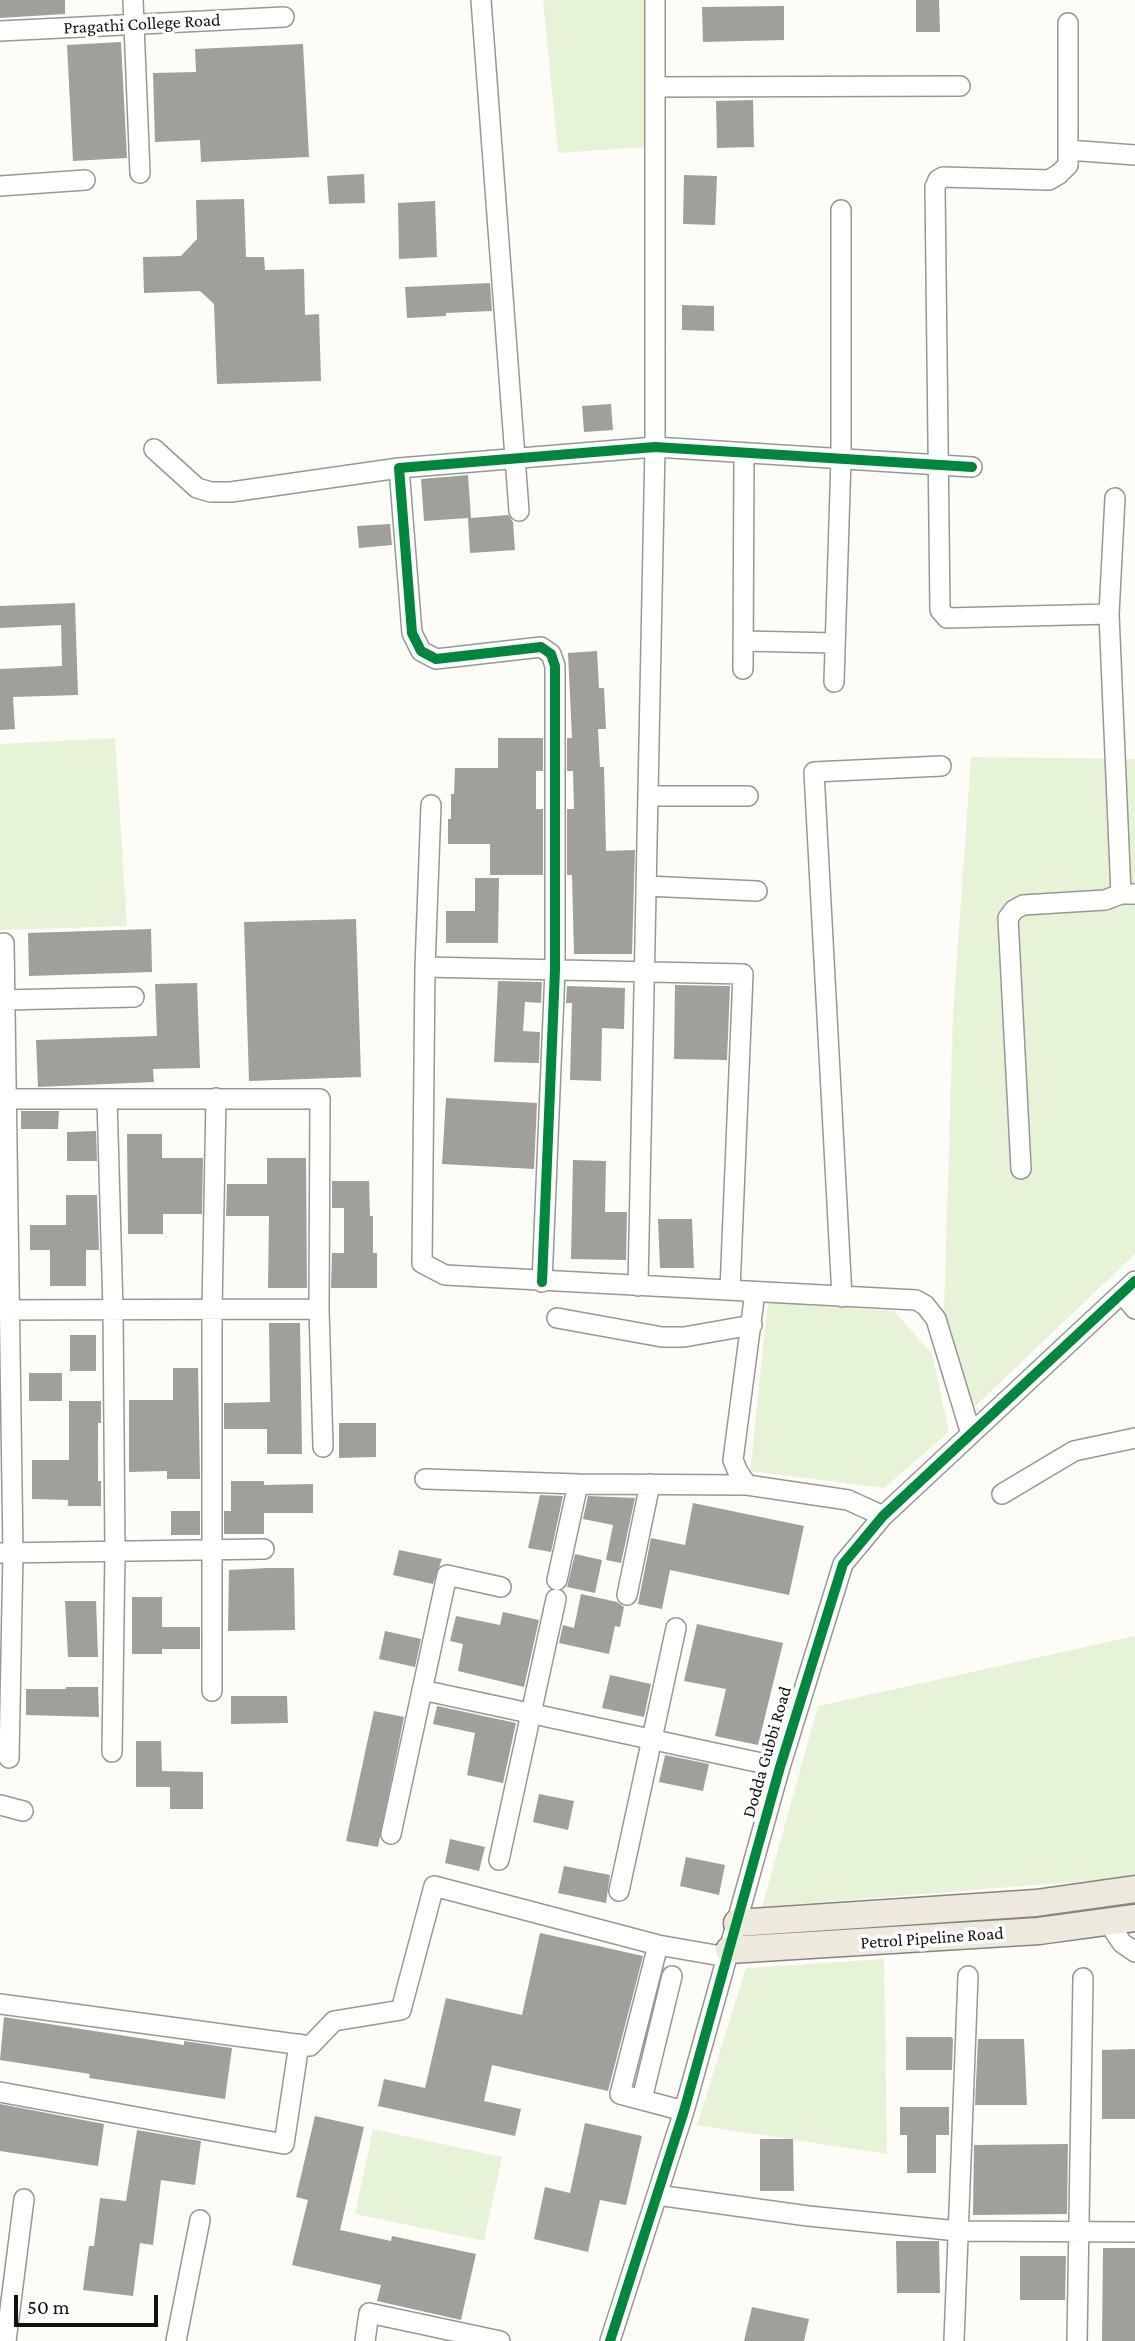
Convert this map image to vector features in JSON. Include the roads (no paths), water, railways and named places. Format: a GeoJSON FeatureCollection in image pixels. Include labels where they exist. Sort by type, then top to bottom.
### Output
{"type":"FeatureCollection","features":[{"type":"Feature","properties":{"kind":"main road","name":"Petrol Pipeline Road"},"geometry":{"type":"LineString","coordinates":[[737,1923],[1036,1903],[1135,1889]]}},
{"type":"Feature","properties":{"kind":"main road","name":"Petrol Pipeline Road"},"geometry":{"type":"LineString","coordinates":[[728,1954],[1039,1931],[1135,1918]]}},
{"type":"Feature","properties":{"kind":"street"},"geometry":{"type":"LineString","coordinates":[[133,0],[140,173]]}},
{"type":"Feature","properties":{"kind":"street"},"geometry":{"type":"LineString","coordinates":[[481,0],[519,511]]}},
{"type":"Feature","properties":{"kind":"street"},"geometry":{"type":"LineString","coordinates":[[638,1286],[655,447],[655,0]]}},
{"type":"Feature","properties":{"kind":"street","name":"Pragathi College Road"},"geometry":{"type":"LineString","coordinates":[[0,30],[284,17]]}},
{"type":"Feature","properties":{"kind":"street"},"geometry":{"type":"LineString","coordinates":[[1068,23],[1068,165],[1049,180],[943,177],[937,180],[935,187],[940,610],[947,618],[1109,614]]}},
{"type":"Feature","properties":{"kind":"street"},"geometry":{"type":"LineString","coordinates":[[655,87],[960,86]]}},
{"type":"Feature","properties":{"kind":"street"},"geometry":{"type":"LineString","coordinates":[[1068,150],[1135,155]]}},
{"type":"Feature","properties":{"kind":"street"},"geometry":{"type":"LineString","coordinates":[[0,186],[85,180]]}},
{"type":"Feature","properties":{"kind":"street"},"geometry":{"type":"LineString","coordinates":[[834,682],[841,459],[841,210]]}},
{"type":"Feature","properties":{"kind":"street"},"geometry":{"type":"LineString","coordinates":[[154,449],[197,488],[211,492],[231,492],[399,468],[655,447],[972,467]]}},
{"type":"Feature","properties":{"kind":"street"},"geometry":{"type":"LineString","coordinates":[[743,669],[744,453]]}},
{"type":"Feature","properties":{"kind":"street"},"geometry":{"type":"LineString","coordinates":[[399,468],[412,633],[421,651],[436,659],[541,647],[551,654],[555,666],[555,970],[542,1282]]}},
{"type":"Feature","properties":{"kind":"street"},"geometry":{"type":"LineString","coordinates":[[1021,1169],[1008,918],[1014,910],[1023,905],[1105,900],[1128,894],[1125,755],[1109,614],[1115,498]]}},
{"type":"Feature","properties":{"kind":"street"},"geometry":{"type":"LineString","coordinates":[[743,641],[835,643]]}},
{"type":"Feature","properties":{"kind":"street"},"geometry":{"type":"LineString","coordinates":[[842,1297],[814,772],[941,766]]}},
{"type":"Feature","properties":{"kind":"street"},"geometry":{"type":"LineString","coordinates":[[649,796],[748,796]]}},
{"type":"Feature","properties":{"kind":"street"},"geometry":{"type":"LineString","coordinates":[[431,806],[425,967],[422,1263],[445,1275],[916,1300],[925,1306],[936,1320],[971,1434]]}},
{"type":"Feature","properties":{"kind":"street"},"geometry":{"type":"LineString","coordinates":[[646,886],[757,891]]}},
{"type":"Feature","properties":{"kind":"street"},"geometry":{"type":"LineString","coordinates":[[4,943],[9,1758]]}},
{"type":"Feature","properties":{"kind":"street"},"geometry":{"type":"LineString","coordinates":[[425,967],[743,974],[730,1290]]}},
{"type":"Feature","properties":{"kind":"street"},"geometry":{"type":"LineString","coordinates":[[5,1000],[134,997]]}},
{"type":"Feature","properties":{"kind":"street"},"geometry":{"type":"LineString","coordinates":[[212,1691],[212,1309],[216,1098]]}},
{"type":"Feature","properties":{"kind":"street"},"geometry":{"type":"LineString","coordinates":[[6,1099],[320,1099],[319,1308],[323,1447]]}},
{"type":"Feature","properties":{"kind":"street"},"geometry":{"type":"LineString","coordinates":[[107,1099],[113,1310],[113,1752]]}},
{"type":"Feature","properties":{"kind":"street"},"geometry":{"type":"LineString","coordinates":[[1128,1287],[1135,1309]]}},
{"type":"Feature","properties":{"kind":"street","name":"Dodda Gubbi Road"},"geometry":{"type":"LineString","coordinates":[[610,2341],[684,2111],[780,1767],[843,1564],[883,1516],[1128,1287]]}},
{"type":"Feature","properties":{"kind":"street"},"geometry":{"type":"LineString","coordinates":[[747,1485],[733,1460],[755,1292]]}},
{"type":"Feature","properties":{"kind":"street"},"geometry":{"type":"LineString","coordinates":[[5,1310],[319,1308]]}},
{"type":"Feature","properties":{"kind":"street"},"geometry":{"type":"LineString","coordinates":[[557,1318],[662,1337],[684,1337],[752,1325]]}},
{"type":"Feature","properties":{"kind":"street"},"geometry":{"type":"LineString","coordinates":[[1002,1494],[1074,1451],[1135,1438]]}},
{"type":"Feature","properties":{"kind":"street"},"geometry":{"type":"LineString","coordinates":[[425,1479],[578,1484],[747,1485],[848,1500],[883,1516]]}},
{"type":"Feature","properties":{"kind":"street"},"geometry":{"type":"LineString","coordinates":[[499,1860],[578,1484]]}},
{"type":"Feature","properties":{"kind":"street"},"geometry":{"type":"LineString","coordinates":[[627,1595],[650,1484]]}},
{"type":"Feature","properties":{"kind":"street"},"geometry":{"type":"LineString","coordinates":[[7,1553],[264,1549]]}},
{"type":"Feature","properties":{"kind":"street"},"geometry":{"type":"LineString","coordinates":[[391,1835],[447,1575],[501,1587]]}},
{"type":"Feature","properties":{"kind":"street"},"geometry":{"type":"LineString","coordinates":[[619,1891],[676,1628]]}},
{"type":"Feature","properties":{"kind":"street"},"geometry":{"type":"LineString","coordinates":[[422,1690],[780,1767]]}},
{"type":"Feature","properties":{"kind":"street"},"geometry":{"type":"LineString","coordinates":[[0,1805],[23,1811]]}},
{"type":"Feature","properties":{"kind":"street"},"geometry":{"type":"LineString","coordinates":[[0,2004],[310,2046],[334,2021],[401,2010],[434,1886],[658,1945],[728,1954]]}},
{"type":"Feature","properties":{"kind":"street"},"geometry":{"type":"LineString","coordinates":[[1108,1922],[1122,1942],[1135,1952]]}},
{"type":"Feature","properties":{"kind":"street"},"geometry":{"type":"LineString","coordinates":[[658,1945],[620,2094],[684,2111]]}},
{"type":"Feature","properties":{"kind":"street"},"geometry":{"type":"LineString","coordinates":[[642,2099],[672,1976]]}},
{"type":"Feature","properties":{"kind":"street"},"geometry":{"type":"LineString","coordinates":[[954,2341],[968,1976]]}},
{"type":"Feature","properties":{"kind":"street"},"geometry":{"type":"LineString","coordinates":[[1077,2341],[1083,1978]]}},
{"type":"Feature","properties":{"kind":"street"},"geometry":{"type":"LineString","coordinates":[[641,2010],[662,2016]]}},
{"type":"Feature","properties":{"kind":"street"},"geometry":{"type":"LineString","coordinates":[[0,2092],[284,2144],[299,2045]]}},
{"type":"Feature","properties":{"kind":"street"},"geometry":{"type":"LineString","coordinates":[[656,2195],[808,2216],[958,2231],[1080,2234],[1135,2232]]}},
{"type":"Feature","properties":{"kind":"street"},"geometry":{"type":"LineString","coordinates":[[5,2341],[24,2199]]}},
{"type":"Feature","properties":{"kind":"street"},"geometry":{"type":"LineString","coordinates":[[176,2341],[200,2220]]}},
{"type":"Feature","properties":{"kind":"street"},"geometry":{"type":"LineString","coordinates":[[365,2341],[369,2314],[500,2341]]}}]}
